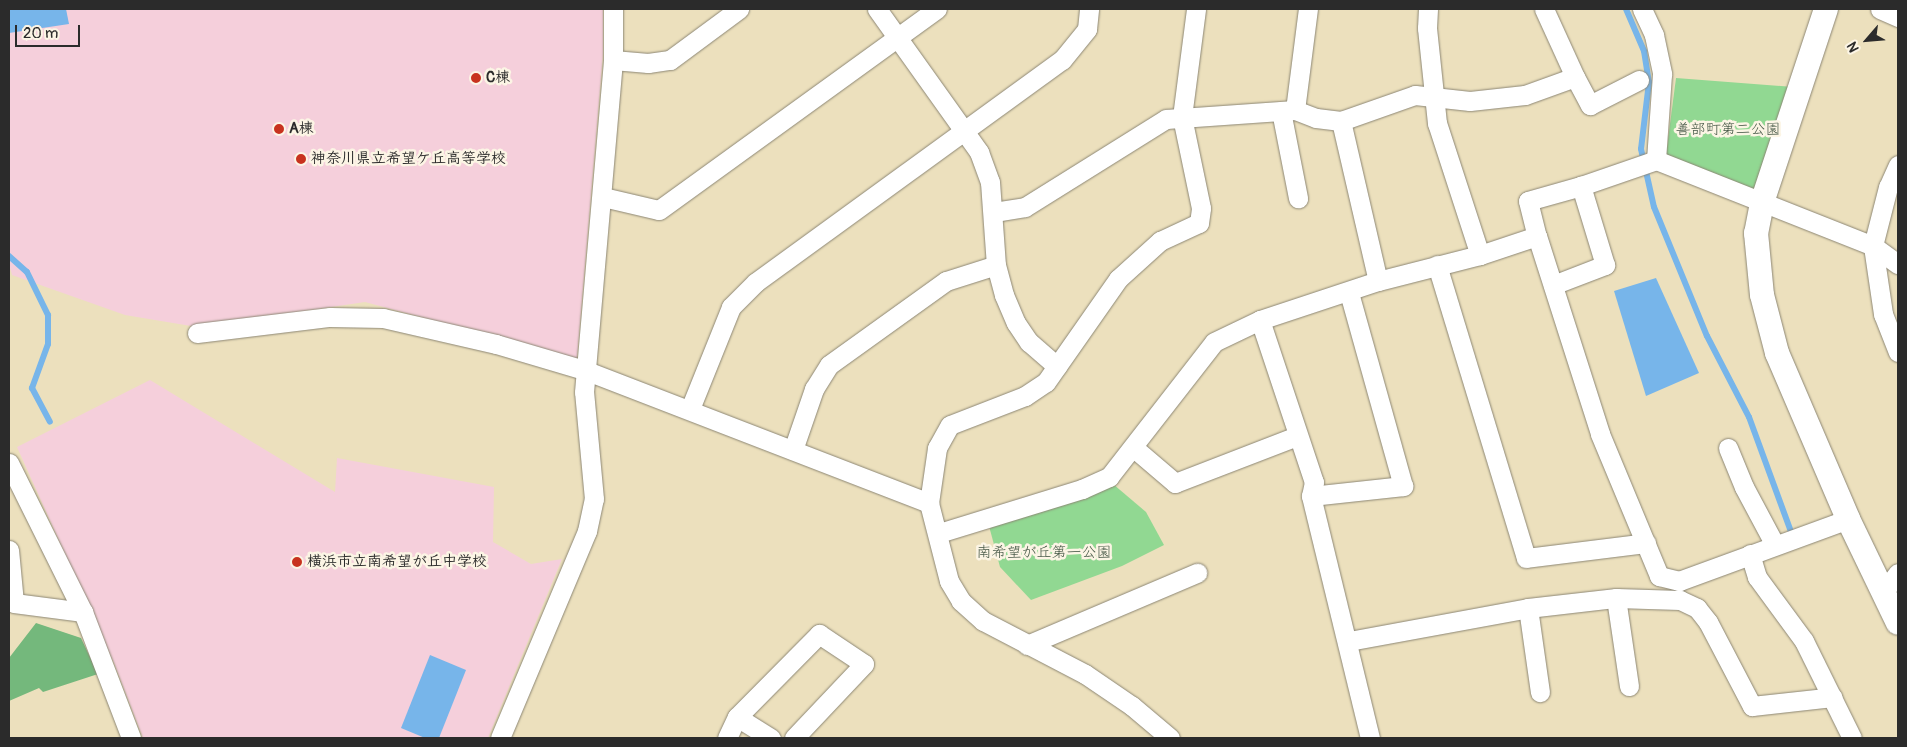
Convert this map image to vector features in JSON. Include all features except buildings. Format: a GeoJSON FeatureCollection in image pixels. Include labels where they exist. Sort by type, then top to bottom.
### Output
{"type":"FeatureCollection","features":[{"type":"Feature","properties":{"kind":"street"},"geometry":{"type":"LineString","coordinates":[[500,738],[587,531],[594,498],[584,392],[603,196],[613,60],[613,9]]}},
{"type":"Feature","properties":{"kind":"street"},"geometry":{"type":"LineString","coordinates":[[613,60],[648,63],[670,60],[738,9]]}},
{"type":"Feature","properties":{"kind":"street"},"geometry":{"type":"LineString","coordinates":[[877,9],[964,128],[986,167],[994,212],[996,266],[1016,323],[1029,342],[1057,366]]}},
{"type":"Feature","properties":{"kind":"street"},"geometry":{"type":"LineString","coordinates":[[603,196],[659,210],[937,9]]}},
{"type":"Feature","properties":{"kind":"street"},"geometry":{"type":"LineString","coordinates":[[690,409],[731,307],[756,282],[964,128],[1062,60],[1087,30],[1089,9]]}},
{"type":"Feature","properties":{"kind":"street"},"geometry":{"type":"LineString","coordinates":[[1170,738],[1132,706],[1085,674],[983,621],[961,601],[949,581],[939,533],[929,503],[937,448],[950,425],[1025,396],[1046,382],[1118,279],[1160,241],[1199,223],[1201,208],[1182,117],[1196,9]]}},
{"type":"Feature","properties":{"kind":"street"},"geometry":{"type":"LineString","coordinates":[[1298,198],[1288,110],[1308,9]]}},
{"type":"Feature","properties":{"kind":"street"},"geometry":{"type":"LineString","coordinates":[[1428,9],[1427,28],[1437,98],[1437,123],[1480,255]]}},
{"type":"Feature","properties":{"kind":"street"},"geometry":{"type":"LineString","coordinates":[[1544,9],[1590,105],[1639,80]]}},
{"type":"Feature","properties":{"kind":"street"},"geometry":{"type":"LineString","coordinates":[[1642,9],[1654,35],[1662,74],[1656,160]]}},
{"type":"Feature","properties":{"kind":"street"},"geometry":{"type":"LineString","coordinates":[[1826,9],[1762,203],[1757,242],[1762,295],[1777,353],[1848,519],[1882,594],[1898,623]]}},
{"type":"Feature","properties":{"kind":"street"},"geometry":{"type":"LineString","coordinates":[[1880,9],[1898,16]]}},
{"type":"Feature","properties":{"kind":"street"},"geometry":{"type":"LineString","coordinates":[[994,212],[1025,207],[1166,119],[1288,110],[1316,118],[1341,121],[1415,95],[1470,101],[1525,95],[1575,77]]}},
{"type":"Feature","properties":{"kind":"street"},"geometry":{"type":"LineString","coordinates":[[1341,121],[1378,281]]}},
{"type":"Feature","properties":{"kind":"street"},"geometry":{"type":"LineString","coordinates":[[1848,519],[1679,581],[1659,576],[1600,434],[1537,236],[1528,201],[1581,186],[1656,160],[1874,246],[1898,264]]}},
{"type":"Feature","properties":{"kind":"street"},"geometry":{"type":"LineString","coordinates":[[1898,165],[1888,187],[1874,246],[1883,314],[1898,352]]}},
{"type":"Feature","properties":{"kind":"street"},"geometry":{"type":"LineString","coordinates":[[1553,285],[1605,266],[1581,186]]}},
{"type":"Feature","properties":{"kind":"street"},"geometry":{"type":"LineString","coordinates":[[939,533],[1108,477],[1134,448],[1214,342],[1260,320],[1378,281],[1480,255],[1537,236]]}},
{"type":"Feature","properties":{"kind":"street"},"geometry":{"type":"LineString","coordinates":[[1437,265],[1526,558],[1646,543]]}},
{"type":"Feature","properties":{"kind":"street"},"geometry":{"type":"LineString","coordinates":[[793,450],[814,389],[829,365],[946,281],[996,266]]}},
{"type":"Feature","properties":{"kind":"street"},"geometry":{"type":"LineString","coordinates":[[1310,496],[1403,486],[1349,292]]}},
{"type":"Feature","properties":{"kind":"street"},"geometry":{"type":"LineString","coordinates":[[197,333],[330,317],[383,318],[496,344],[587,371],[690,409],[929,503]]}},
{"type":"Feature","properties":{"kind":"street"},"geometry":{"type":"LineString","coordinates":[[1260,320],[1297,436],[1314,482],[1310,496],[1349,641],[1370,738]]}},
{"type":"Feature","properties":{"kind":"street"},"geometry":{"type":"LineString","coordinates":[[1134,448],[1175,483],[1297,436]]}},
{"type":"Feature","properties":{"kind":"street"},"geometry":{"type":"LineString","coordinates":[[1728,448],[1744,487],[1776,545]]}},
{"type":"Feature","properties":{"kind":"street"},"geometry":{"type":"LineString","coordinates":[[9,469],[83,612],[130,738]]}},
{"type":"Feature","properties":{"kind":"street"},"geometry":{"type":"LineString","coordinates":[[9,550],[14,602],[83,612]]}},
{"type":"Feature","properties":{"kind":"street"},"geometry":{"type":"LineString","coordinates":[[1750,554],[1757,577],[1804,641],[1852,738]]}},
{"type":"Feature","properties":{"kind":"street"},"geometry":{"type":"LineString","coordinates":[[1027,645],[1197,573]]}},
{"type":"Feature","properties":{"kind":"street"},"geometry":{"type":"LineString","coordinates":[[1882,594],[1898,573]]}},
{"type":"Feature","properties":{"kind":"street"},"geometry":{"type":"LineString","coordinates":[[1349,641],[1528,608],[1616,598],[1680,600],[1697,608],[1752,706],[1833,697]]}},
{"type":"Feature","properties":{"kind":"street"},"geometry":{"type":"LineString","coordinates":[[1616,598],[1629,686]]}},
{"type":"Feature","properties":{"kind":"street"},"geometry":{"type":"LineString","coordinates":[[1528,608],[1540,692]]}},
{"type":"Feature","properties":{"kind":"street"},"geometry":{"type":"LineString","coordinates":[[727,738],[737,717],[819,634],[864,664],[794,738]]}},
{"type":"Feature","properties":{"kind":"street"},"geometry":{"type":"LineString","coordinates":[[737,717],[771,738]]}},
{"type":"Feature","properties":{"kind":"shaded area","name":"神奈川県立希望ケ丘高等学校"},"geometry":{"type":"Polygon","coordinates":[[[9,9],[603,9],[603,54],[577,359],[365,302],[197,327],[125,315],[12,275],[9,264],[9,9]]]}},
{"type":"Feature","properties":{"kind":"shaded area","name":"横浜市立南希望が丘中学校"},"geometry":{"type":"Polygon","coordinates":[[[150,380],[335,492],[337,458],[494,487],[493,542],[531,564],[562,559],[488,738],[143,738],[114,663],[17,447],[150,380]]]}},
{"type":"Feature","properties":{"kind":"green space","name":"善部町第二公園"},"geometry":{"type":"Polygon","coordinates":[[[1676,78],[1793,87],[1759,194],[1666,155],[1676,78]]]}},
{"type":"Feature","properties":{"kind":"green space","name":"南希望が丘第一公園"},"geometry":{"type":"Polygon","coordinates":[[[1113,484],[1146,512],[1164,545],[1122,566],[1031,600],[1000,567],[989,526],[1113,484]]]}},
{"type":"Feature","properties":{"kind":"green space"},"geometry":{"type":"Polygon","coordinates":[[[36,623],[81,638],[98,674],[43,692],[39,688],[9,701],[9,658],[36,623]]]}},
{"type":"Feature","properties":{"kind":"water"},"geometry":{"type":"Polygon","coordinates":[[[9,9],[66,9],[69,24],[9,33],[9,9]]]}},
{"type":"Feature","properties":{"kind":"water"},"geometry":{"type":"Polygon","coordinates":[[[1656,278],[1699,373],[1646,396],[1614,291],[1656,278]]]}},
{"type":"Feature","properties":{"kind":"water"},"geometry":{"type":"Polygon","coordinates":[[[430,655],[466,670],[439,738],[425,738],[401,728],[430,655]]]}},
{"type":"Feature","properties":{"kind":"waterway"},"geometry":{"type":"LineString","coordinates":[[1626,9],[1644,51],[1649,82],[1641,149],[1654,207],[1707,336],[1749,417],[1791,532]]}},
{"type":"Feature","properties":{"kind":"waterway"},"geometry":{"type":"LineString","coordinates":[[9,256],[27,272],[48,315],[48,344],[32,388],[50,422]]}},
{"type":"Feature","properties":{"kind":"place","name":"C棟"},"geometry":{"type":"Point","coordinates":[476,78]}},
{"type":"Feature","properties":{"kind":"place","name":"A棟"},"geometry":{"type":"Point","coordinates":[279,129]}},
{"type":"Feature","properties":{"kind":"place","name":"神奈川県立希望ケ丘高等学校"},"geometry":{"type":"Point","coordinates":[301,159]}},
{"type":"Feature","properties":{"kind":"place","name":"横浜市立南希望が丘中学校"},"geometry":{"type":"Point","coordinates":[297,562]}}]}
